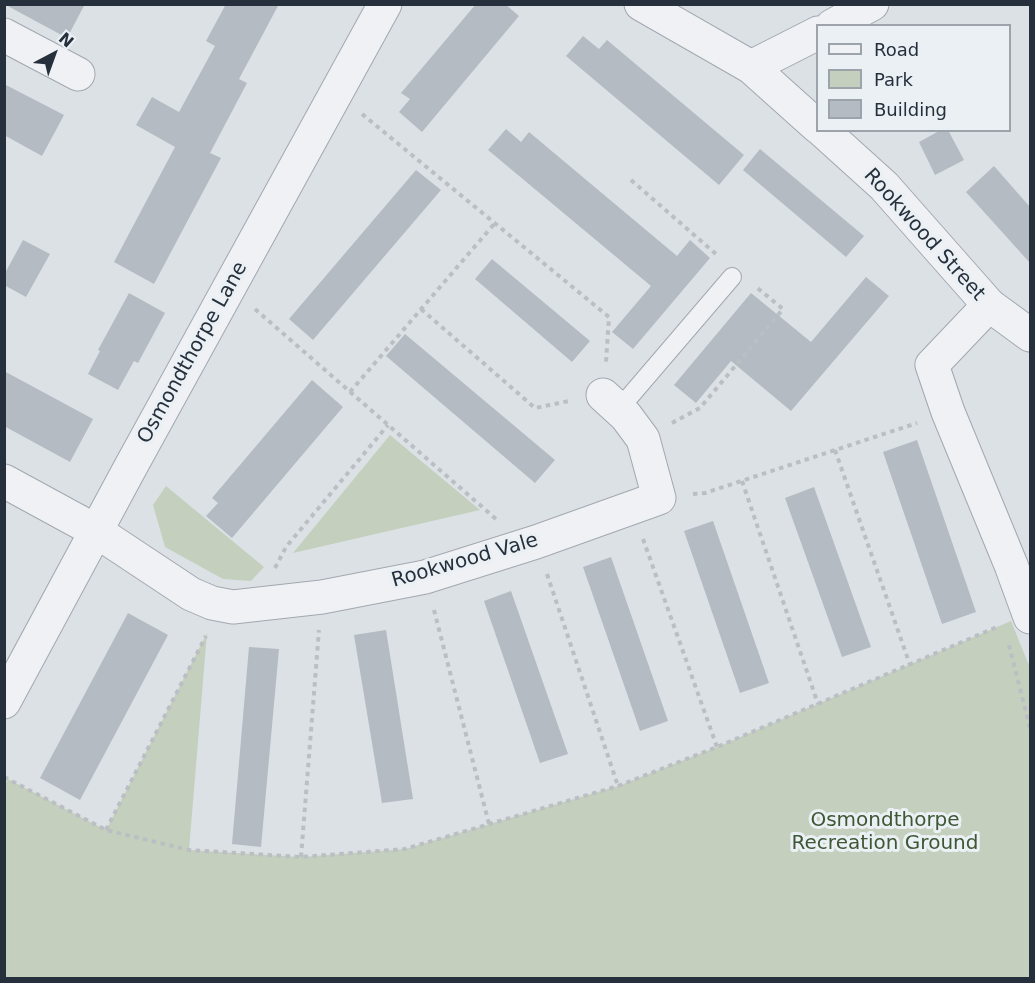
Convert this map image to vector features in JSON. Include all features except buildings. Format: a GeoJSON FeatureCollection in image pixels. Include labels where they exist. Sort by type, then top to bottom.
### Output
{"type":"FeatureCollection","features":[{"type":"Feature","properties":{"kind":"street","name":"Osmondthorpe Lane"},"geometry":{"type":"LineString","coordinates":[[4,702],[385,4]]}},
{"type":"Feature","properties":{"kind":"street"},"geometry":{"type":"LineString","coordinates":[[641,4],[751,68],[816,125]]}},
{"type":"Feature","properties":{"kind":"street"},"geometry":{"type":"LineString","coordinates":[[836,24],[872,4]]}},
{"type":"Feature","properties":{"kind":"street"},"geometry":{"type":"LineString","coordinates":[[751,68],[816,34]]}},
{"type":"Feature","properties":{"kind":"street"},"geometry":{"type":"LineString","coordinates":[[4,35],[78,74]]}},
{"type":"Feature","properties":{"kind":"street","name":"Rookwood Street"},"geometry":{"type":"LineString","coordinates":[[824,132],[884,186],[989,305],[1030,335]]}},
{"type":"Feature","properties":{"kind":"street"},"geometry":{"type":"LineString","coordinates":[[989,305],[932,365],[948,412],[1021,562],[1021,618]]}},
{"type":"Feature","properties":{"kind":"street"},"geometry":{"type":"LineString","coordinates":[[611,402],[643,439],[646,503]]}},
{"type":"Feature","properties":{"kind":"street","name":"Rookwood Vale"},"geometry":{"type":"LineString","coordinates":[[4,481],[96,531],[191,594],[222,606],[233,607],[322,597],[425,577],[646,503]]}},
{"type":"Feature","properties":{"kind":"lane"},"geometry":{"type":"LineString","coordinates":[[611,402],[732,277]]}},
{"type":"Feature","properties":{"kind":"path"},"geometry":{"type":"LineString","coordinates":[[336,93],[609,317],[611,402],[535,408],[421,309]]}},
{"type":"Feature","properties":{"kind":"path"},"geometry":{"type":"LineString","coordinates":[[350,392],[495,223]]}},
{"type":"Feature","properties":{"kind":"path"},"geometry":{"type":"LineString","coordinates":[[230,286],[388,425],[531,543],[618,786]]}},
{"type":"Feature","properties":{"kind":"path"},"geometry":{"type":"LineString","coordinates":[[717,747],[646,503],[705,493],[948,412]]}},
{"type":"Feature","properties":{"kind":"path"},"geometry":{"type":"LineString","coordinates":[[255,605],[286,547],[388,425]]}},
{"type":"Feature","properties":{"kind":"path"},"geometry":{"type":"LineString","coordinates":[[835,450],[909,665]]}},
{"type":"Feature","properties":{"kind":"path"},"geometry":{"type":"LineString","coordinates":[[742,481],[818,704]]}},
{"type":"Feature","properties":{"kind":"path"},"geometry":{"type":"LineString","coordinates":[[425,577],[489,825]]}},
{"type":"Feature","properties":{"kind":"path"},"geometry":{"type":"LineString","coordinates":[[301,857],[322,597]]}},
{"type":"Feature","properties":{"kind":"path"},"geometry":{"type":"LineString","coordinates":[[106,830],[222,606]]}},
{"type":"Feature","properties":{"kind":"path"},"geometry":{"type":"LineString","coordinates":[[4,777],[106,830],[189,850],[301,857],[405,849],[618,786],[717,747],[1021,618],[1030,728]]}},
{"type":"Feature","properties":{"kind":"green space"},"geometry":{"type":"Polygon","coordinates":[[[390,435],[480,510],[293,553],[390,435]]]}},
{"type":"Feature","properties":{"kind":"green space"},"geometry":{"type":"Polygon","coordinates":[[[166,486],[264,567],[251,581],[223,579],[165,547],[153,505],[166,486]]]}},
{"type":"Feature","properties":{"kind":"green space","name":"Osmondthorpe Recreation Ground"},"geometry":{"type":"Polygon","coordinates":[[[1011,621],[1030,665],[1030,978],[5,978],[4,787],[8,779],[106,830],[207,633],[189,850],[301,857],[405,849],[618,786],[717,747],[1011,621]]]}}]}
